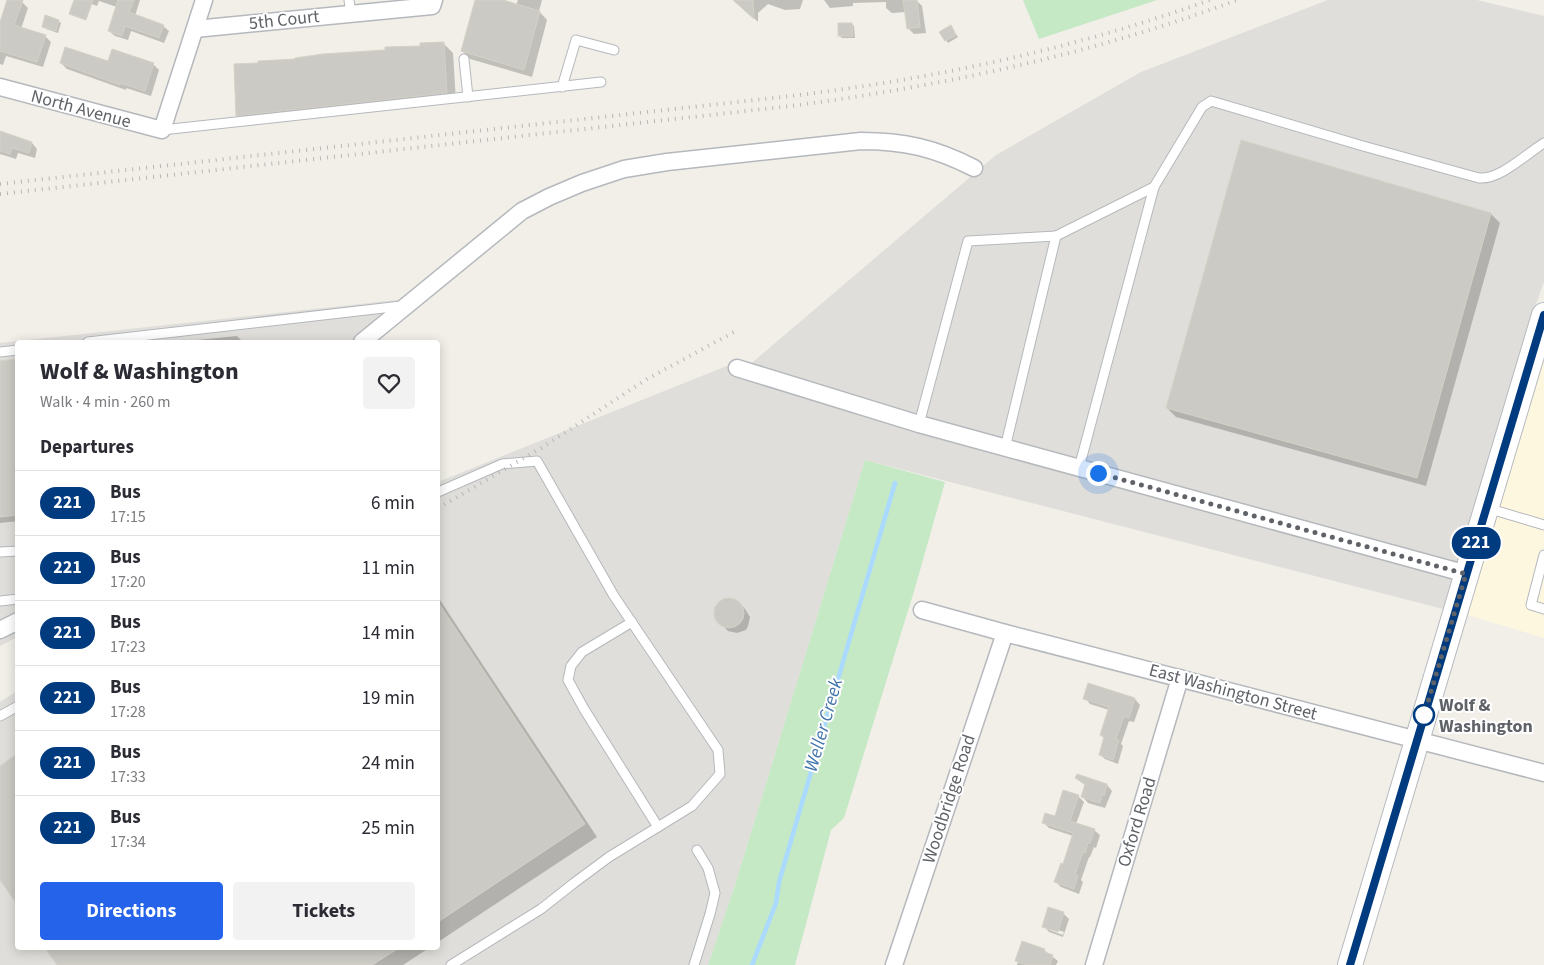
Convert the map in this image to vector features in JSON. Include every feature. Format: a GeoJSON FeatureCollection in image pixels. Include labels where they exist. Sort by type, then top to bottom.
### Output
{"type":"FeatureCollection","features":[{"type":"Feature","properties":{"kind":"main road"},"geometry":{"type":"LineString","coordinates":[[1350,965],[1543,322]]}},
{"type":"Feature","properties":{"kind":"street"},"geometry":{"type":"LineString","coordinates":[[162,130],[204,0]]}},
{"type":"Feature","properties":{"kind":"street","name":"5th Court"},"geometry":{"type":"LineString","coordinates":[[195,29],[350,7],[433,3]]}},
{"type":"Feature","properties":{"kind":"street","name":"North Avenue"},"geometry":{"type":"LineString","coordinates":[[0,87],[162,130]]}},
{"type":"Feature","properties":{"kind":"street"},"geometry":{"type":"LineString","coordinates":[[364,340],[522,211],[549,197],[605,174],[624,169],[683,160],[861,141],[883,141],[932,149],[974,168]]}},
{"type":"Feature","properties":{"kind":"street"},"geometry":{"type":"LineString","coordinates":[[738,368],[919,424],[1466,574]]}},
{"type":"Feature","properties":{"kind":"street","name":"East Washington Street"},"geometry":{"type":"LineString","coordinates":[[922,610],[1544,773]]}},
{"type":"Feature","properties":{"kind":"street"},"geometry":{"type":"LineString","coordinates":[[0,630],[15,623]]}},
{"type":"Feature","properties":{"kind":"street","name":"Woodbridge Road"},"geometry":{"type":"LineString","coordinates":[[894,965],[1005,633]]}},
{"type":"Feature","properties":{"kind":"street","name":"Oxford Road"},"geometry":{"type":"LineString","coordinates":[[1094,965],[1180,678]]}},
{"type":"Feature","properties":{"kind":"lane"},"geometry":{"type":"LineString","coordinates":[[562,87],[576,40],[614,50]]}},
{"type":"Feature","properties":{"kind":"lane"},"geometry":{"type":"LineString","coordinates":[[464,59],[468,97]]}},
{"type":"Feature","properties":{"kind":"lane"},"geometry":{"type":"LineString","coordinates":[[162,130],[601,82]]}},
{"type":"Feature","properties":{"kind":"lane"},"geometry":{"type":"LineString","coordinates":[[1079,468],[1154,187],[1202,107],[1211,101],[1363,146],[1486,179],[1496,176],[1544,143]]}},
{"type":"Feature","properties":{"kind":"lane"},"geometry":{"type":"LineString","coordinates":[[919,424],[968,241],[1056,236],[1154,187]]}},
{"type":"Feature","properties":{"kind":"lane"},"geometry":{"type":"LineString","coordinates":[[1005,448],[1056,236]]}},
{"type":"Feature","properties":{"kind":"lane"},"geometry":{"type":"LineString","coordinates":[[106,340],[407,306]]}},
{"type":"Feature","properties":{"kind":"lane"},"geometry":{"type":"LineString","coordinates":[[0,352],[15,350]]}},
{"type":"Feature","properties":{"kind":"lane"},"geometry":{"type":"LineString","coordinates":[[440,491],[502,464],[537,461],[614,596],[718,750],[720,774],[692,806],[609,857],[541,909],[451,965]]}},
{"type":"Feature","properties":{"kind":"lane"},"geometry":{"type":"LineString","coordinates":[[1486,508],[1544,525]]}},
{"type":"Feature","properties":{"kind":"lane"},"geometry":{"type":"LineString","coordinates":[[0,552],[15,551]]}},
{"type":"Feature","properties":{"kind":"lane"},"geometry":{"type":"LineString","coordinates":[[1544,556],[1531,605],[1544,609]]}},
{"type":"Feature","properties":{"kind":"lane"},"geometry":{"type":"LineString","coordinates":[[0,601],[15,599]]}},
{"type":"Feature","properties":{"kind":"lane"},"geometry":{"type":"LineString","coordinates":[[632,622],[582,652],[571,666],[568,680],[658,828]]}},
{"type":"Feature","properties":{"kind":"lane"},"geometry":{"type":"LineString","coordinates":[[0,716],[15,707]]}},
{"type":"Feature","properties":{"kind":"lane"},"geometry":{"type":"LineString","coordinates":[[694,965],[715,893],[708,868],[698,850]]}},
{"type":"Feature","properties":{"kind":"shaded area"},"geometry":{"type":"Polygon","coordinates":[[[1328,0],[1477,0],[1544,16],[1544,282],[1529,323],[1447,610],[865,460],[735,885],[708,965],[0,965],[0,702],[15,692],[15,950],[440,950],[440,481],[729,365],[747,367],[996,155],[1141,72],[1328,0]]]}},
{"type":"Feature","properties":{"kind":"shaded area"},"geometry":{"type":"Polygon","coordinates":[[[406,299],[416,308],[377,340],[28,340],[406,299]]]}},
{"type":"Feature","properties":{"kind":"shaded area"},"geometry":{"type":"Polygon","coordinates":[[[1544,335],[1544,638],[1464,614],[1544,335]]]}},
{"type":"Feature","properties":{"kind":"shaded area"},"geometry":{"type":"Polygon","coordinates":[[[15,341],[15,638],[0,646],[0,343],[15,341]]]}},
{"type":"Feature","properties":{"kind":"green space"},"geometry":{"type":"Polygon","coordinates":[[[1023,0],[1157,0],[1039,39],[1023,0]]]}},
{"type":"Feature","properties":{"kind":"green space"},"geometry":{"type":"Polygon","coordinates":[[[865,460],[945,482],[915,588],[844,818],[831,830],[795,965],[708,965],[735,885],[865,460]]]}},
{"type":"Feature","properties":{"kind":"building"},"geometry":{"type":"Polygon","coordinates":[[[7,0],[23,0],[14,25],[46,35],[37,62],[0,51],[0,22],[7,0]]]}},
{"type":"Feature","properties":{"kind":"building"},"geometry":{"type":"Polygon","coordinates":[[[74,0],[93,0],[86,20],[69,14],[74,0]]]}},
{"type":"Feature","properties":{"kind":"building"},"geometry":{"type":"Polygon","coordinates":[[[118,0],[134,0],[129,12],[164,25],[159,38],[125,26],[122,36],[108,31],[118,0]]]}},
{"type":"Feature","properties":{"kind":"building"},"geometry":{"type":"Polygon","coordinates":[[[475,0],[503,0],[540,11],[524,70],[461,51],[475,0]]]}},
{"type":"Feature","properties":{"kind":"building"},"geometry":{"type":"Polygon","coordinates":[[[733,0],[753,0],[754,19],[733,0]]]}},
{"type":"Feature","properties":{"kind":"building"},"geometry":{"type":"Polygon","coordinates":[[[903,0],[917,0],[920,27],[907,29],[903,0]]]}},
{"type":"Feature","properties":{"kind":"building"},"geometry":{"type":"Polygon","coordinates":[[[45,15],[59,20],[56,31],[42,27],[45,15]]]}},
{"type":"Feature","properties":{"kind":"building"},"geometry":{"type":"Polygon","coordinates":[[[838,23],[852,23],[853,36],[838,36],[838,23]]]}},
{"type":"Feature","properties":{"kind":"building"},"geometry":{"type":"Polygon","coordinates":[[[951,25],[956,35],[945,41],[939,32],[951,25]]]}},
{"type":"Feature","properties":{"kind":"building"},"geometry":{"type":"Polygon","coordinates":[[[444,42],[447,93],[236,116],[234,64],[295,59],[323,54],[385,50],[385,47],[420,46],[420,43],[444,42]]]}},
{"type":"Feature","properties":{"kind":"building"},"geometry":{"type":"Polygon","coordinates":[[[65,47],[108,61],[112,49],[154,63],[145,91],[120,83],[120,85],[60,63],[65,47]]]}},
{"type":"Feature","properties":{"kind":"building"},"geometry":{"type":"Polygon","coordinates":[[[0,131],[32,142],[29,153],[12,148],[10,154],[0,151],[0,131]]]}},
{"type":"Feature","properties":{"kind":"building"},"geometry":{"type":"Polygon","coordinates":[[[1241,140],[1491,213],[1417,478],[1166,408],[1241,140]]]}},
{"type":"Feature","properties":{"kind":"building"},"geometry":{"type":"Polygon","coordinates":[[[15,359],[15,515],[0,517],[0,361],[15,359]]]}},
{"type":"Feature","properties":{"kind":"building"},"geometry":{"type":"Polygon","coordinates":[[[729,598],[740,602],[744,613],[740,624],[729,628],[718,624],[714,613],[718,602],[729,598]]]}},
{"type":"Feature","properties":{"kind":"building"},"geometry":{"type":"Polygon","coordinates":[[[440,605],[585,824],[440,921],[440,605]]]}},
{"type":"Feature","properties":{"kind":"building"},"geometry":{"type":"Polygon","coordinates":[[[1088,683],[1135,698],[1129,718],[1124,716],[1116,739],[1119,740],[1113,760],[1099,755],[1104,737],[1100,735],[1109,707],[1083,699],[1088,683]]]}},
{"type":"Feature","properties":{"kind":"building"},"geometry":{"type":"Polygon","coordinates":[[[15,755],[15,902],[0,880],[0,766],[15,755]]]}},
{"type":"Feature","properties":{"kind":"building"},"geometry":{"type":"Polygon","coordinates":[[[1077,774],[1107,784],[1100,803],[1081,797],[1085,784],[1075,778],[1077,774]]]}},
{"type":"Feature","properties":{"kind":"building"},"geometry":{"type":"Polygon","coordinates":[[[1063,790],[1079,795],[1070,821],[1095,829],[1085,853],[1083,852],[1075,875],[1078,876],[1074,889],[1054,882],[1061,863],[1063,864],[1073,833],[1042,823],[1045,813],[1055,816],[1063,790]]]}},
{"type":"Feature","properties":{"kind":"building"},"geometry":{"type":"Polygon","coordinates":[[[1048,907],[1064,912],[1058,932],[1042,927],[1048,907]]]}},
{"type":"Feature","properties":{"kind":"building"},"geometry":{"type":"Polygon","coordinates":[[[1022,941],[1045,949],[1044,952],[1053,955],[1050,965],[1027,965],[1015,961],[1022,941]]]}},
{"type":"Feature","properties":{"kind":"building"},"geometry":{"type":"Polygon","coordinates":[[[46,950],[396,950],[372,965],[57,965],[46,950]]]}},
{"type":"Feature","properties":{"kind":"waterway","name":"Weller Creek"},"geometry":{"type":"LineString","coordinates":[[752,965],[776,903],[779,882],[895,483]]}},
{"type":"Feature","properties":{"kind":"railway"},"geometry":{"type":"LineString","coordinates":[[0,184],[791,96],[897,81],[1003,60],[1055,47],[1107,33],[1210,0]]}},
{"type":"Feature","properties":{"kind":"railway"},"geometry":{"type":"LineString","coordinates":[[0,194],[791,106],[848,98],[961,78],[1073,52],[1128,37],[1237,0]]}},
{"type":"Feature","properties":{"kind":"railway"},"geometry":{"type":"LineString","coordinates":[[440,507],[543,447],[647,379],[736,331]]}},
{"type":"Feature","properties":{"kind":"bus line","name":"221"},"geometry":{"type":"LineString","coordinates":[[1350,965],[1544,315]]}},
{"type":"Feature","properties":{"kind":"place","name":"Wolf & Washington"},"geometry":{"type":"Point","coordinates":[1424,715]}},
{"type":"Feature","properties":{"kind":"route"},"geometry":{"type":"LineString","coordinates":[[1098,473],[1466,574],[1422,722],[1424,715]]}}]}
